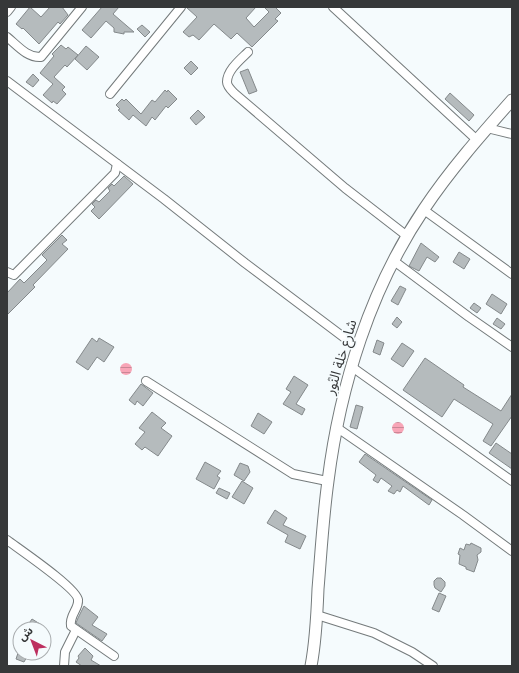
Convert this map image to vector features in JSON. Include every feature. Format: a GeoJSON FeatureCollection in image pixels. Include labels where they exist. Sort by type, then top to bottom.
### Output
{"type":"FeatureCollection","features":[{"type":"Feature","properties":{"kind":"street"},"geometry":{"type":"LineString","coordinates":[[7,12],[11,7]]}},
{"type":"Feature","properties":{"kind":"street"},"geometry":{"type":"LineString","coordinates":[[7,37],[29,55],[41,57],[82,7]]}},
{"type":"Feature","properties":{"kind":"street"},"geometry":{"type":"LineString","coordinates":[[110,94],[181,7]]}},
{"type":"Feature","properties":{"kind":"street"},"geometry":{"type":"LineString","coordinates":[[333,7],[477,140]]}},
{"type":"Feature","properties":{"kind":"street"},"geometry":{"type":"LineString","coordinates":[[248,52],[235,66],[229,76],[227,82],[234,93],[345,188],[408,236]]}},
{"type":"Feature","properties":{"kind":"street"},"geometry":{"type":"LineString","coordinates":[[7,81],[358,348]]}},
{"type":"Feature","properties":{"kind":"street","name":"شارع خلة النور"},"geometry":{"type":"LineString","coordinates":[[311,666],[316,633],[322,534],[336,427],[358,348],[380,288],[424,210],[441,185],[477,140],[512,100]]}},
{"type":"Feature","properties":{"kind":"street"},"geometry":{"type":"LineString","coordinates":[[487,128],[512,134]]}},
{"type":"Feature","properties":{"kind":"street"},"geometry":{"type":"LineString","coordinates":[[7,272],[14,275],[115,173],[117,164]]}},
{"type":"Feature","properties":{"kind":"street"},"geometry":{"type":"LineString","coordinates":[[424,210],[512,274]]}},
{"type":"Feature","properties":{"kind":"street"},"geometry":{"type":"LineString","coordinates":[[394,261],[512,347]]}},
{"type":"Feature","properties":{"kind":"street"},"geometry":{"type":"LineString","coordinates":[[352,367],[512,481]]}},
{"type":"Feature","properties":{"kind":"street"},"geometry":{"type":"LineString","coordinates":[[146,380],[293,474],[328,482]]}},
{"type":"Feature","properties":{"kind":"street"},"geometry":{"type":"LineString","coordinates":[[336,427],[463,515],[512,552]]}},
{"type":"Feature","properties":{"kind":"street"},"geometry":{"type":"LineString","coordinates":[[7,540],[58,578],[77,595],[79,601],[70,620],[71,626],[114,656]]}},
{"type":"Feature","properties":{"kind":"street"},"geometry":{"type":"LineString","coordinates":[[317,615],[374,633],[405,648],[433,666]]}},
{"type":"Feature","properties":{"kind":"street"},"geometry":{"type":"LineString","coordinates":[[64,666],[65,652],[76,630]]}},
{"type":"Feature","properties":{"kind":"shaded area"},"geometry":{"type":"Polygon","coordinates":[[[126,363],[130,365],[132,369],[130,373],[126,375],[122,373],[120,369],[122,365],[126,363]]]}},
{"type":"Feature","properties":{"kind":"shaded area"},"geometry":{"type":"Polygon","coordinates":[[[398,422],[402,424],[404,428],[402,432],[398,434],[394,432],[392,428],[394,424],[398,422]]]}},
{"type":"Feature","properties":{"kind":"building"},"geometry":{"type":"Polygon","coordinates":[[[30,7],[41,17],[50,7],[62,7],[68,15],[60,24],[58,22],[39,44],[23,28],[22,29],[16,24],[30,7]]]}},
{"type":"Feature","properties":{"kind":"building"},"geometry":{"type":"Polygon","coordinates":[[[102,7],[119,7],[113,14],[134,32],[124,32],[124,34],[114,32],[114,28],[106,21],[91,38],[82,30],[102,7]]]}},
{"type":"Feature","properties":{"kind":"building"},"geometry":{"type":"Polygon","coordinates":[[[186,7],[256,7],[246,18],[254,27],[269,12],[264,7],[275,7],[281,13],[275,19],[278,21],[252,47],[237,33],[231,39],[214,24],[199,40],[193,35],[189,37],[183,32],[197,17],[186,7]]]}},
{"type":"Feature","properties":{"kind":"building"},"geometry":{"type":"Polygon","coordinates":[[[142,25],[150,32],[145,37],[137,29],[142,25]]]}},
{"type":"Feature","properties":{"kind":"building"},"geometry":{"type":"Polygon","coordinates":[[[61,45],[66,49],[68,47],[78,55],[67,67],[65,65],[54,77],[65,87],[62,90],[66,94],[57,104],[53,101],[52,103],[43,95],[53,84],[40,73],[54,56],[52,54],[61,45]]]}},
{"type":"Feature","properties":{"kind":"building"},"geometry":{"type":"Polygon","coordinates":[[[86,46],[99,57],[87,70],[75,59],[86,46]]]}},
{"type":"Feature","properties":{"kind":"building"},"geometry":{"type":"Polygon","coordinates":[[[191,61],[198,68],[191,75],[184,68],[191,61]]]}},
{"type":"Feature","properties":{"kind":"building"},"geometry":{"type":"Polygon","coordinates":[[[248,69],[257,91],[249,94],[240,72],[248,69]]]}},
{"type":"Feature","properties":{"kind":"building"},"geometry":{"type":"Polygon","coordinates":[[[33,74],[39,80],[33,87],[26,82],[33,74]]]}},
{"type":"Feature","properties":{"kind":"building"},"geometry":{"type":"Polygon","coordinates":[[[165,90],[167,92],[168,90],[177,99],[168,108],[166,106],[155,120],[152,117],[146,126],[133,115],[129,120],[118,110],[120,109],[116,105],[122,99],[124,101],[126,99],[141,114],[152,100],[155,102],[165,90]]]}},
{"type":"Feature","properties":{"kind":"building"},"geometry":{"type":"Polygon","coordinates":[[[450,93],[474,115],[469,121],[445,99],[450,93]]]}},
{"type":"Feature","properties":{"kind":"building"},"geometry":{"type":"Polygon","coordinates":[[[198,110],[205,117],[196,125],[190,118],[198,110]]]}},
{"type":"Feature","properties":{"kind":"building"},"geometry":{"type":"Polygon","coordinates":[[[124,176],[133,184],[99,219],[91,211],[95,207],[92,204],[96,200],[99,202],[110,191],[108,188],[112,184],[114,186],[124,176]]]}},
{"type":"Feature","properties":{"kind":"building"},"geometry":{"type":"Polygon","coordinates":[[[62,235],[67,240],[62,244],[68,249],[33,285],[35,287],[7,315],[7,293],[20,279],[24,283],[47,260],[42,255],[62,235]]]}},
{"type":"Feature","properties":{"kind":"building"},"geometry":{"type":"Polygon","coordinates":[[[421,243],[439,257],[435,262],[427,257],[419,271],[409,266],[421,243]]]}},
{"type":"Feature","properties":{"kind":"building"},"geometry":{"type":"Polygon","coordinates":[[[459,252],[470,259],[464,269],[453,262],[459,252]]]}},
{"type":"Feature","properties":{"kind":"building"},"geometry":{"type":"Polygon","coordinates":[[[400,286],[406,289],[398,305],[391,301],[400,286]]]}},
{"type":"Feature","properties":{"kind":"building"},"geometry":{"type":"Polygon","coordinates":[[[492,294],[507,304],[501,314],[486,304],[492,294]]]}},
{"type":"Feature","properties":{"kind":"building"},"geometry":{"type":"Polygon","coordinates":[[[474,303],[481,308],[477,313],[470,308],[474,303]]]}},
{"type":"Feature","properties":{"kind":"building"},"geometry":{"type":"Polygon","coordinates":[[[397,317],[402,322],[397,328],[392,324],[397,317]]]}},
{"type":"Feature","properties":{"kind":"building"},"geometry":{"type":"Polygon","coordinates":[[[497,318],[505,324],[501,329],[493,324],[497,318]]]}},
{"type":"Feature","properties":{"kind":"building"},"geometry":{"type":"Polygon","coordinates":[[[92,338],[97,342],[99,338],[114,347],[104,362],[97,357],[88,370],[76,362],[92,338]]]}},
{"type":"Feature","properties":{"kind":"building"},"geometry":{"type":"Polygon","coordinates":[[[377,340],[384,343],[380,355],[373,352],[377,340]]]}},
{"type":"Feature","properties":{"kind":"building"},"geometry":{"type":"Polygon","coordinates":[[[402,343],[414,351],[403,367],[391,359],[402,343]]]}},
{"type":"Feature","properties":{"kind":"building"},"geometry":{"type":"Polygon","coordinates":[[[425,358],[464,385],[463,387],[501,411],[512,394],[512,416],[491,446],[483,441],[493,424],[454,399],[442,417],[403,390],[425,358]]]}},
{"type":"Feature","properties":{"kind":"building"},"geometry":{"type":"Polygon","coordinates":[[[331,373],[338,376],[336,383],[328,380],[331,373]]]}},
{"type":"Feature","properties":{"kind":"building"},"geometry":{"type":"Polygon","coordinates":[[[294,376],[308,385],[296,404],[305,409],[302,415],[283,404],[291,392],[286,389],[294,376]]]}},
{"type":"Feature","properties":{"kind":"building"},"geometry":{"type":"Polygon","coordinates":[[[141,384],[153,393],[143,406],[137,401],[135,405],[129,400],[141,384]]]}},
{"type":"Feature","properties":{"kind":"building"},"geometry":{"type":"Polygon","coordinates":[[[356,405],[363,407],[357,429],[350,427],[356,405]]]}},
{"type":"Feature","properties":{"kind":"building"},"geometry":{"type":"Polygon","coordinates":[[[152,412],[166,423],[161,428],[172,436],[158,456],[145,447],[142,450],[135,444],[145,432],[139,428],[152,412]]]}},
{"type":"Feature","properties":{"kind":"building"},"geometry":{"type":"Polygon","coordinates":[[[258,413],[272,422],[264,434],[251,426],[258,413]]]}},
{"type":"Feature","properties":{"kind":"building"},"geometry":{"type":"Polygon","coordinates":[[[496,443],[512,454],[512,469],[489,453],[496,443]]]}},
{"type":"Feature","properties":{"kind":"building"},"geometry":{"type":"Polygon","coordinates":[[[365,454],[432,500],[429,505],[403,486],[400,492],[397,490],[394,494],[388,491],[392,486],[381,478],[378,483],[373,480],[376,475],[359,462],[365,454]]]}},
{"type":"Feature","properties":{"kind":"building"},"geometry":{"type":"Polygon","coordinates":[[[205,462],[221,471],[217,476],[220,478],[214,489],[196,479],[205,462]]]}},
{"type":"Feature","properties":{"kind":"building"},"geometry":{"type":"Polygon","coordinates":[[[240,463],[248,466],[250,472],[244,481],[234,475],[240,463]]]}},
{"type":"Feature","properties":{"kind":"building"},"geometry":{"type":"Polygon","coordinates":[[[242,481],[253,488],[244,504],[232,497],[242,481]]]}},
{"type":"Feature","properties":{"kind":"building"},"geometry":{"type":"Polygon","coordinates":[[[219,488],[230,493],[227,499],[216,493],[219,488]]]}},
{"type":"Feature","properties":{"kind":"building"},"geometry":{"type":"Polygon","coordinates":[[[275,510],[287,518],[283,525],[306,536],[300,549],[285,542],[288,535],[267,523],[275,510]]]}},
{"type":"Feature","properties":{"kind":"building"},"geometry":{"type":"Polygon","coordinates":[[[471,543],[481,548],[481,552],[477,555],[478,560],[474,572],[459,564],[460,555],[458,554],[460,548],[464,550],[466,544],[470,545],[471,543]]]}},
{"type":"Feature","properties":{"kind":"building"},"geometry":{"type":"Polygon","coordinates":[[[437,578],[441,578],[445,582],[445,586],[441,592],[435,588],[434,585],[434,581],[437,578]]]}},
{"type":"Feature","properties":{"kind":"building"},"geometry":{"type":"Polygon","coordinates":[[[439,593],[446,596],[439,612],[432,609],[439,593]]]}},
{"type":"Feature","properties":{"kind":"building"},"geometry":{"type":"Polygon","coordinates":[[[84,606],[98,617],[92,625],[107,634],[102,641],[76,623],[84,606]]]}},
{"type":"Feature","properties":{"kind":"building"},"geometry":{"type":"Polygon","coordinates":[[[85,648],[93,656],[91,660],[101,666],[82,666],[76,662],[79,658],[78,656],[85,648]]]}}]}
